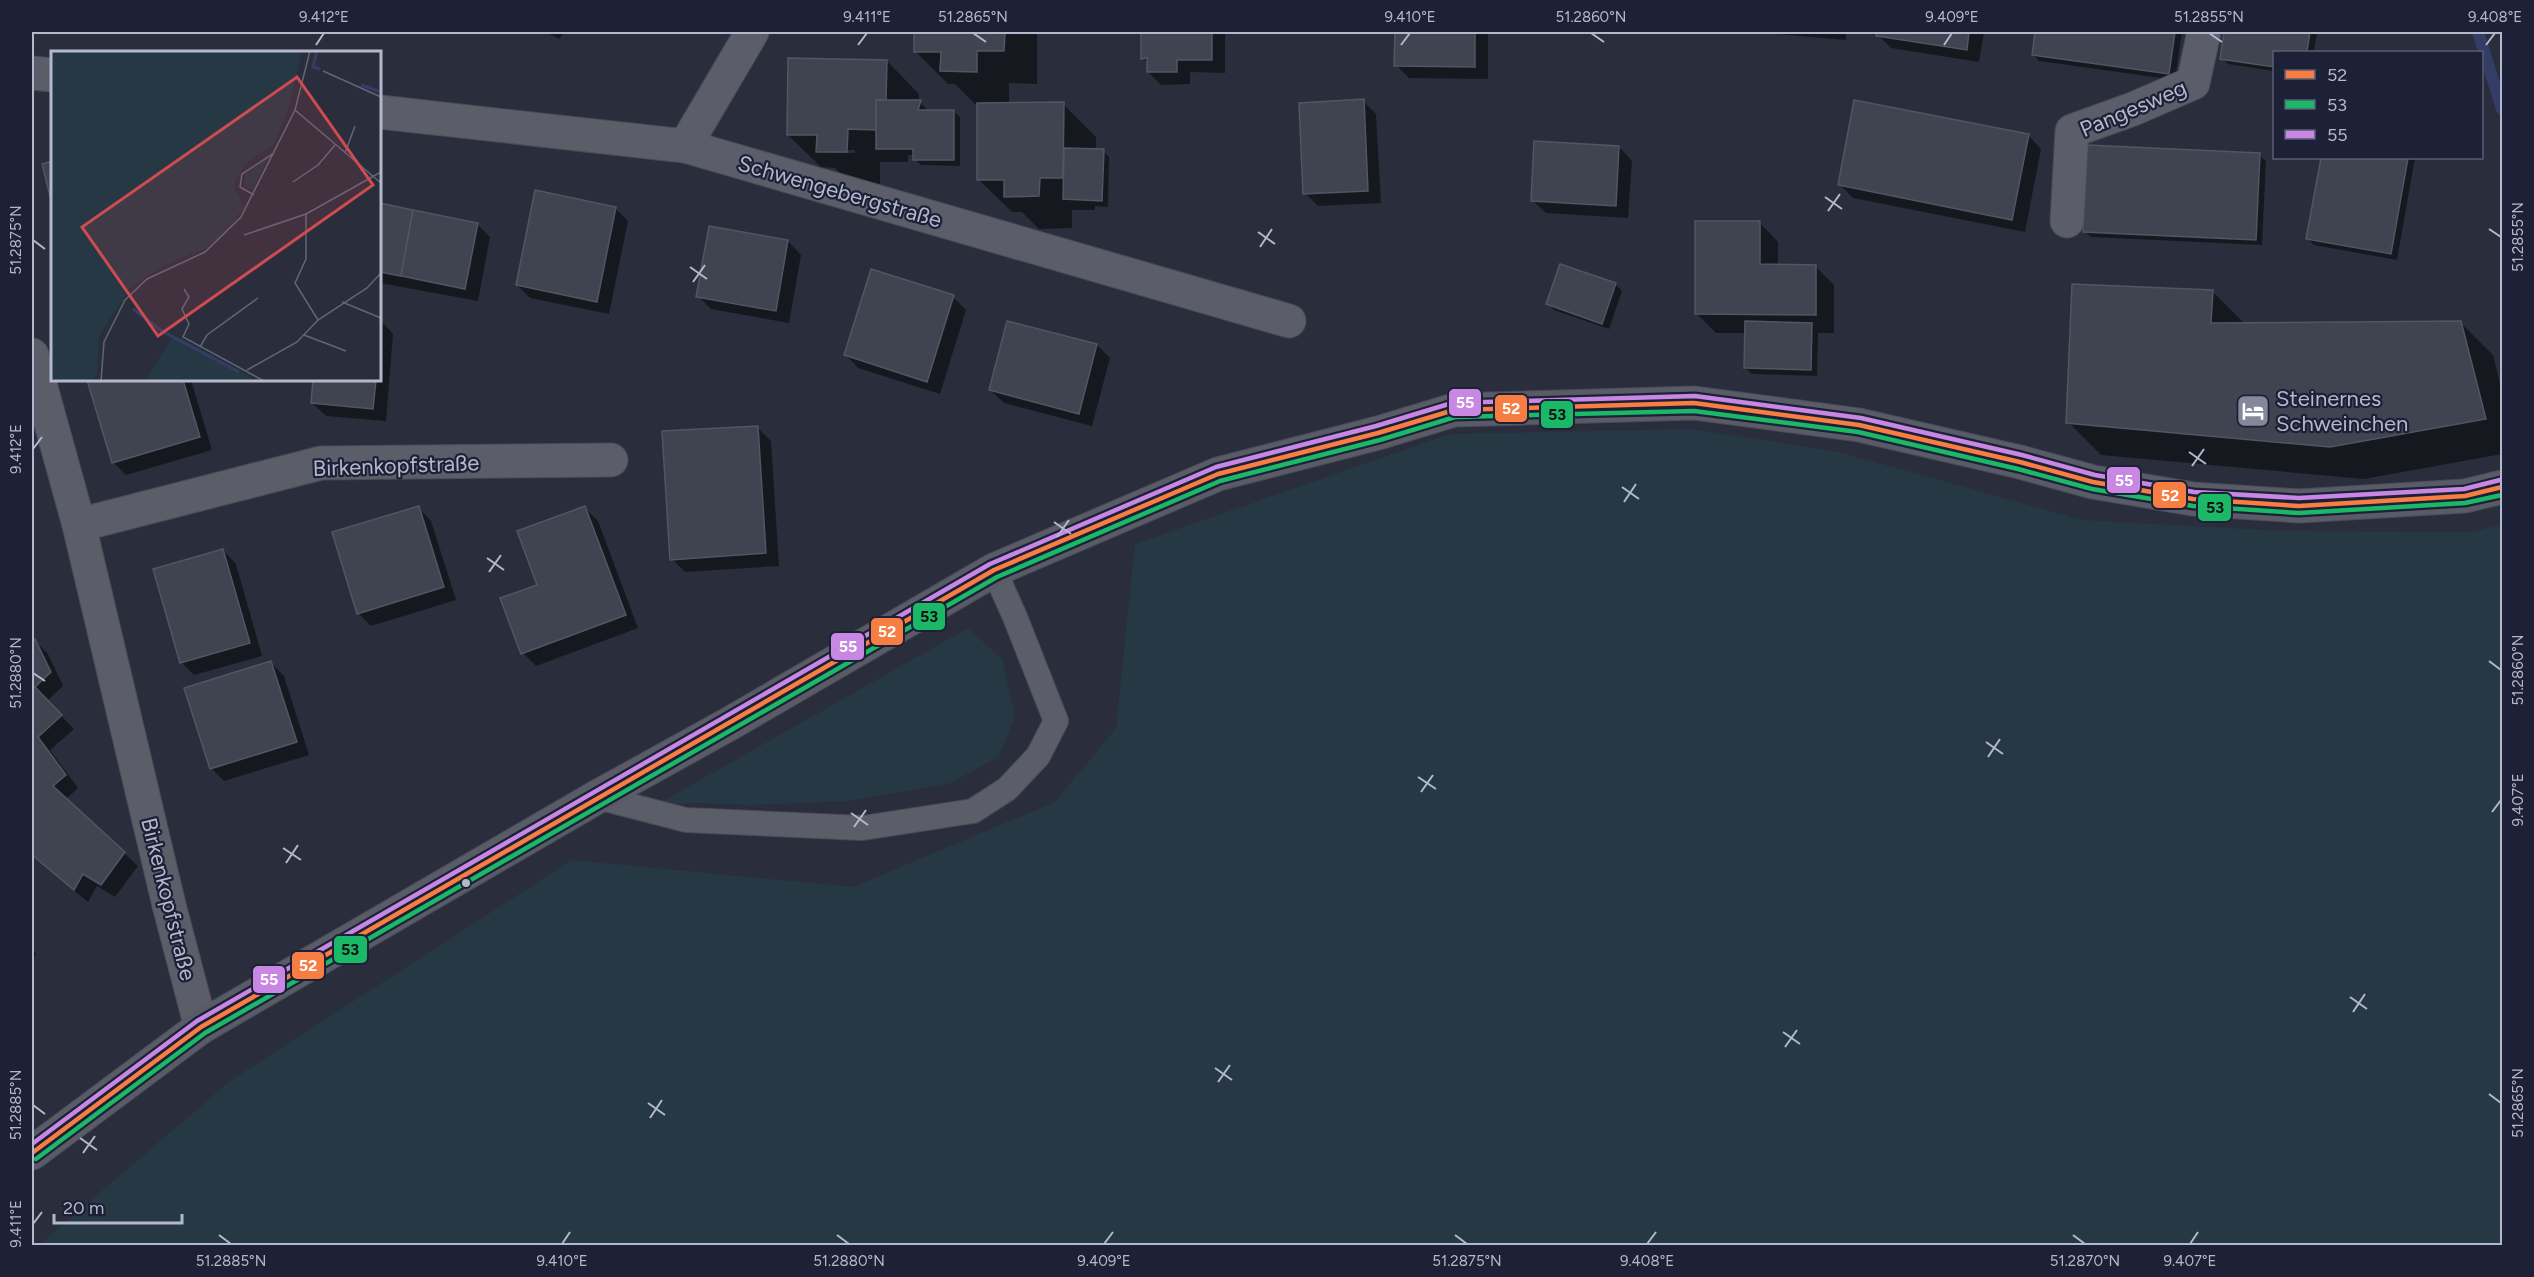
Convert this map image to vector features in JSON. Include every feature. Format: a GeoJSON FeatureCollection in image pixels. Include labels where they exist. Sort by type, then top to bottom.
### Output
{"type":"FeatureCollection","features":[{"type":"Feature","properties":{"kind":"main road"},"geometry":{"type":"LineString","coordinates":[[32,1153],[201,1028],[597,797],[729,724],[994,570],[1218,474],[1378,433],[1454,410],[1694,403],[1859,425],[2020,462],[2093,482],[2193,499],[2299,506],[2465,496],[2502,487]]}},
{"type":"Feature","properties":{"kind":"street"},"geometry":{"type":"LineString","coordinates":[[685,146],[752,32]]}},
{"type":"Feature","properties":{"kind":"street","name":"Pangesweg"},"geometry":{"type":"LineString","coordinates":[[2067,221],[2072,131],[2133,109],[2193,83],[2204,32]]}},
{"type":"Feature","properties":{"kind":"street"},"geometry":{"type":"LineString","coordinates":[[32,73],[51,75]]}},
{"type":"Feature","properties":{"kind":"street","name":"Schwengebergstraße"},"geometry":{"type":"LineString","coordinates":[[381,112],[685,146],[1289,321]]}},
{"type":"Feature","properties":{"kind":"street","name":"Birkenkopfstraße"},"geometry":{"type":"LineString","coordinates":[[32,355],[39,411],[79,525],[169,904],[201,1028]]}},
{"type":"Feature","properties":{"kind":"street","name":"Birkenkopfstraße"},"geometry":{"type":"LineString","coordinates":[[79,525],[321,463],[611,460]]}},
{"type":"Feature","properties":{"kind":"lane"},"geometry":{"type":"LineString","coordinates":[[597,797],[686,819],[863,828],[973,811],[1007,789],[1038,756],[1056,721],[994,570]]}},
{"type":"Feature","properties":{"kind":"shaded area"},"geometry":{"type":"Polygon","coordinates":[[[1692,429],[1839,452],[2082,520],[2282,531],[2473,532],[2502,524],[2502,1245],[39,1245],[230,1081],[572,860],[853,887],[1055,802],[1116,728],[1135,544],[1450,434],[1692,429]]]}},
{"type":"Feature","properties":{"kind":"shaded area"},"geometry":{"type":"Polygon","coordinates":[[[968,628],[1002,659],[1015,717],[998,757],[951,783],[848,801],[751,805],[658,804],[968,628]]]}},
{"type":"Feature","properties":{"kind":"building"},"geometry":{"type":"Polygon","coordinates":[[[914,32],[1005,32],[1004,51],[977,51],[977,72],[940,71],[941,52],[914,52],[914,32]]]}},
{"type":"Feature","properties":{"kind":"building"},"geometry":{"type":"Polygon","coordinates":[[[1141,32],[1212,32],[1212,60],[1177,60],[1177,72],[1147,72],[1147,58],[1141,59],[1141,32]]]}},
{"type":"Feature","properties":{"kind":"building"},"geometry":{"type":"Polygon","coordinates":[[[1395,32],[1475,32],[1475,67],[1394,66],[1395,32]]]}},
{"type":"Feature","properties":{"kind":"building"},"geometry":{"type":"Polygon","coordinates":[[[1877,32],[1969,32],[1967,50],[1876,36],[1877,32]]]}},
{"type":"Feature","properties":{"kind":"building"},"geometry":{"type":"Polygon","coordinates":[[[2035,32],[2175,32],[2169,74],[2032,55],[2035,32]]]}},
{"type":"Feature","properties":{"kind":"building"},"geometry":{"type":"Polygon","coordinates":[[[2224,32],[2310,32],[2307,51],[2273,51],[2273,67],[2220,59],[2224,32]]]}},
{"type":"Feature","properties":{"kind":"building"},"geometry":{"type":"Polygon","coordinates":[[[788,58],[887,60],[886,100],[876,100],[876,130],[848,129],[847,152],[816,152],[817,135],[787,135],[788,58]]]}},
{"type":"Feature","properties":{"kind":"building"},"geometry":{"type":"Polygon","coordinates":[[[1364,99],[1368,191],[1303,194],[1299,103],[1364,99]]]}},
{"type":"Feature","properties":{"kind":"building"},"geometry":{"type":"Polygon","coordinates":[[[876,100],[921,100],[918,110],[954,110],[954,160],[913,160],[913,149],[876,149],[876,100]]]}},
{"type":"Feature","properties":{"kind":"building"},"geometry":{"type":"Polygon","coordinates":[[[1854,100],[2029,134],[2012,220],[1838,185],[1854,100]]]}},
{"type":"Feature","properties":{"kind":"building"},"geometry":{"type":"Polygon","coordinates":[[[1064,102],[1063,178],[1040,178],[1039,196],[1004,197],[1004,180],[977,180],[977,103],[1064,102]]]}},
{"type":"Feature","properties":{"kind":"building"},"geometry":{"type":"Polygon","coordinates":[[[1534,141],[1619,146],[1616,206],[1531,201],[1534,141]]]}},
{"type":"Feature","properties":{"kind":"building"},"geometry":{"type":"Polygon","coordinates":[[[2087,145],[2260,153],[2256,240],[2083,232],[2087,145]]]}},
{"type":"Feature","properties":{"kind":"building"},"geometry":{"type":"Polygon","coordinates":[[[1064,148],[1104,149],[1102,201],[1063,199],[1064,148]]]}},
{"type":"Feature","properties":{"kind":"building"},"geometry":{"type":"Polygon","coordinates":[[[2321,159],[2408,159],[2391,254],[2306,239],[2321,159]]]}},
{"type":"Feature","properties":{"kind":"building"},"geometry":{"type":"Polygon","coordinates":[[[51,161],[51,200],[42,164],[51,161]]]}},
{"type":"Feature","properties":{"kind":"building"},"geometry":{"type":"Polygon","coordinates":[[[535,190],[616,207],[597,302],[516,285],[535,190]]]}},
{"type":"Feature","properties":{"kind":"building"},"geometry":{"type":"Polygon","coordinates":[[[381,203],[413,210],[401,276],[381,272],[381,203]]]}},
{"type":"Feature","properties":{"kind":"building"},"geometry":{"type":"Polygon","coordinates":[[[413,210],[478,223],[465,289],[401,276],[413,210]]]}},
{"type":"Feature","properties":{"kind":"building"},"geometry":{"type":"Polygon","coordinates":[[[1695,221],[1760,221],[1760,264],[1816,265],[1816,315],[1695,314],[1695,221]]]}},
{"type":"Feature","properties":{"kind":"building"},"geometry":{"type":"Polygon","coordinates":[[[709,226],[788,240],[776,311],[696,297],[709,226]]]}},
{"type":"Feature","properties":{"kind":"building"},"geometry":{"type":"Polygon","coordinates":[[[1560,264],[1616,283],[1602,324],[1546,304],[1560,264]]]}},
{"type":"Feature","properties":{"kind":"building"},"geometry":{"type":"Polygon","coordinates":[[[871,269],[954,295],[927,382],[844,355],[871,269]]]}},
{"type":"Feature","properties":{"kind":"building"},"geometry":{"type":"Polygon","coordinates":[[[2072,284],[2213,290],[2211,323],[2461,321],[2486,419],[2330,447],[2066,423],[2072,284]]]}},
{"type":"Feature","properties":{"kind":"building"},"geometry":{"type":"Polygon","coordinates":[[[1007,321],[1097,344],[1079,414],[989,390],[1007,321]]]}},
{"type":"Feature","properties":{"kind":"building"},"geometry":{"type":"Polygon","coordinates":[[[1745,321],[1812,323],[1811,370],[1744,368],[1745,321]]]}},
{"type":"Feature","properties":{"kind":"building"},"geometry":{"type":"Polygon","coordinates":[[[87,381],[183,381],[200,437],[112,463],[87,381]]]}},
{"type":"Feature","properties":{"kind":"building"},"geometry":{"type":"Polygon","coordinates":[[[313,381],[376,381],[373,409],[311,403],[313,381]]]}},
{"type":"Feature","properties":{"kind":"building"},"geometry":{"type":"Polygon","coordinates":[[[758,426],[766,553],[670,560],[662,431],[758,426]]]}},
{"type":"Feature","properties":{"kind":"building"},"geometry":{"type":"Polygon","coordinates":[[[419,506],[444,587],[357,614],[332,532],[419,506]]]}},
{"type":"Feature","properties":{"kind":"building"},"geometry":{"type":"Polygon","coordinates":[[[585,506],[626,615],[521,654],[500,598],[537,585],[517,531],[585,506]]]}},
{"type":"Feature","properties":{"kind":"building"},"geometry":{"type":"Polygon","coordinates":[[[223,549],[250,643],[180,663],[153,569],[223,549]]]}},
{"type":"Feature","properties":{"kind":"building"},"geometry":{"type":"Polygon","coordinates":[[[35,639],[51,672],[35,687],[62,715],[38,737],[66,775],[53,786],[125,852],[101,885],[83,874],[74,890],[32,855],[32,641],[35,639]]]}},
{"type":"Feature","properties":{"kind":"building"},"geometry":{"type":"Polygon","coordinates":[[[271,661],[297,742],[210,769],[184,688],[271,661]]]}},
{"type":"Feature","properties":{"kind":"waterway"},"geometry":{"type":"LineString","coordinates":[[2478,32],[2502,109]]}},
{"type":"Feature","properties":{"kind":"transit line","name":"55"},"geometry":{"type":"LineString","coordinates":[[32,1144],[197,1021],[990,564],[1216,467],[1376,426],[1452,403],[1695,396],[1861,418],[2022,455],[2095,475],[2194,492],[2299,498],[2464,489],[2500,480]]}},
{"type":"Feature","properties":{"kind":"transit line","name":"52"},"geometry":{"type":"LineString","coordinates":[[32,1153],[201,1027],[994,570],[1218,474],[1378,433],[1454,410],[1694,403],[1859,425],[2020,462],[2093,482],[2193,499],[2299,506],[2465,496],[2502,487]]}},
{"type":"Feature","properties":{"kind":"transit line","name":"53"},"geometry":{"type":"LineString","coordinates":[[36,1159],[205,1033],[997,577],[1220,481],[1380,440],[1455,417],[1694,411],[1858,432],[2018,469],[2092,489],[2193,506],[2299,513],[2465,503],[2502,495]]}},
{"type":"Feature","properties":{"kind":"place","name":"Steinernes Schweinchen"},"geometry":{"type":"Point","coordinates":[2253,411]}}]}
